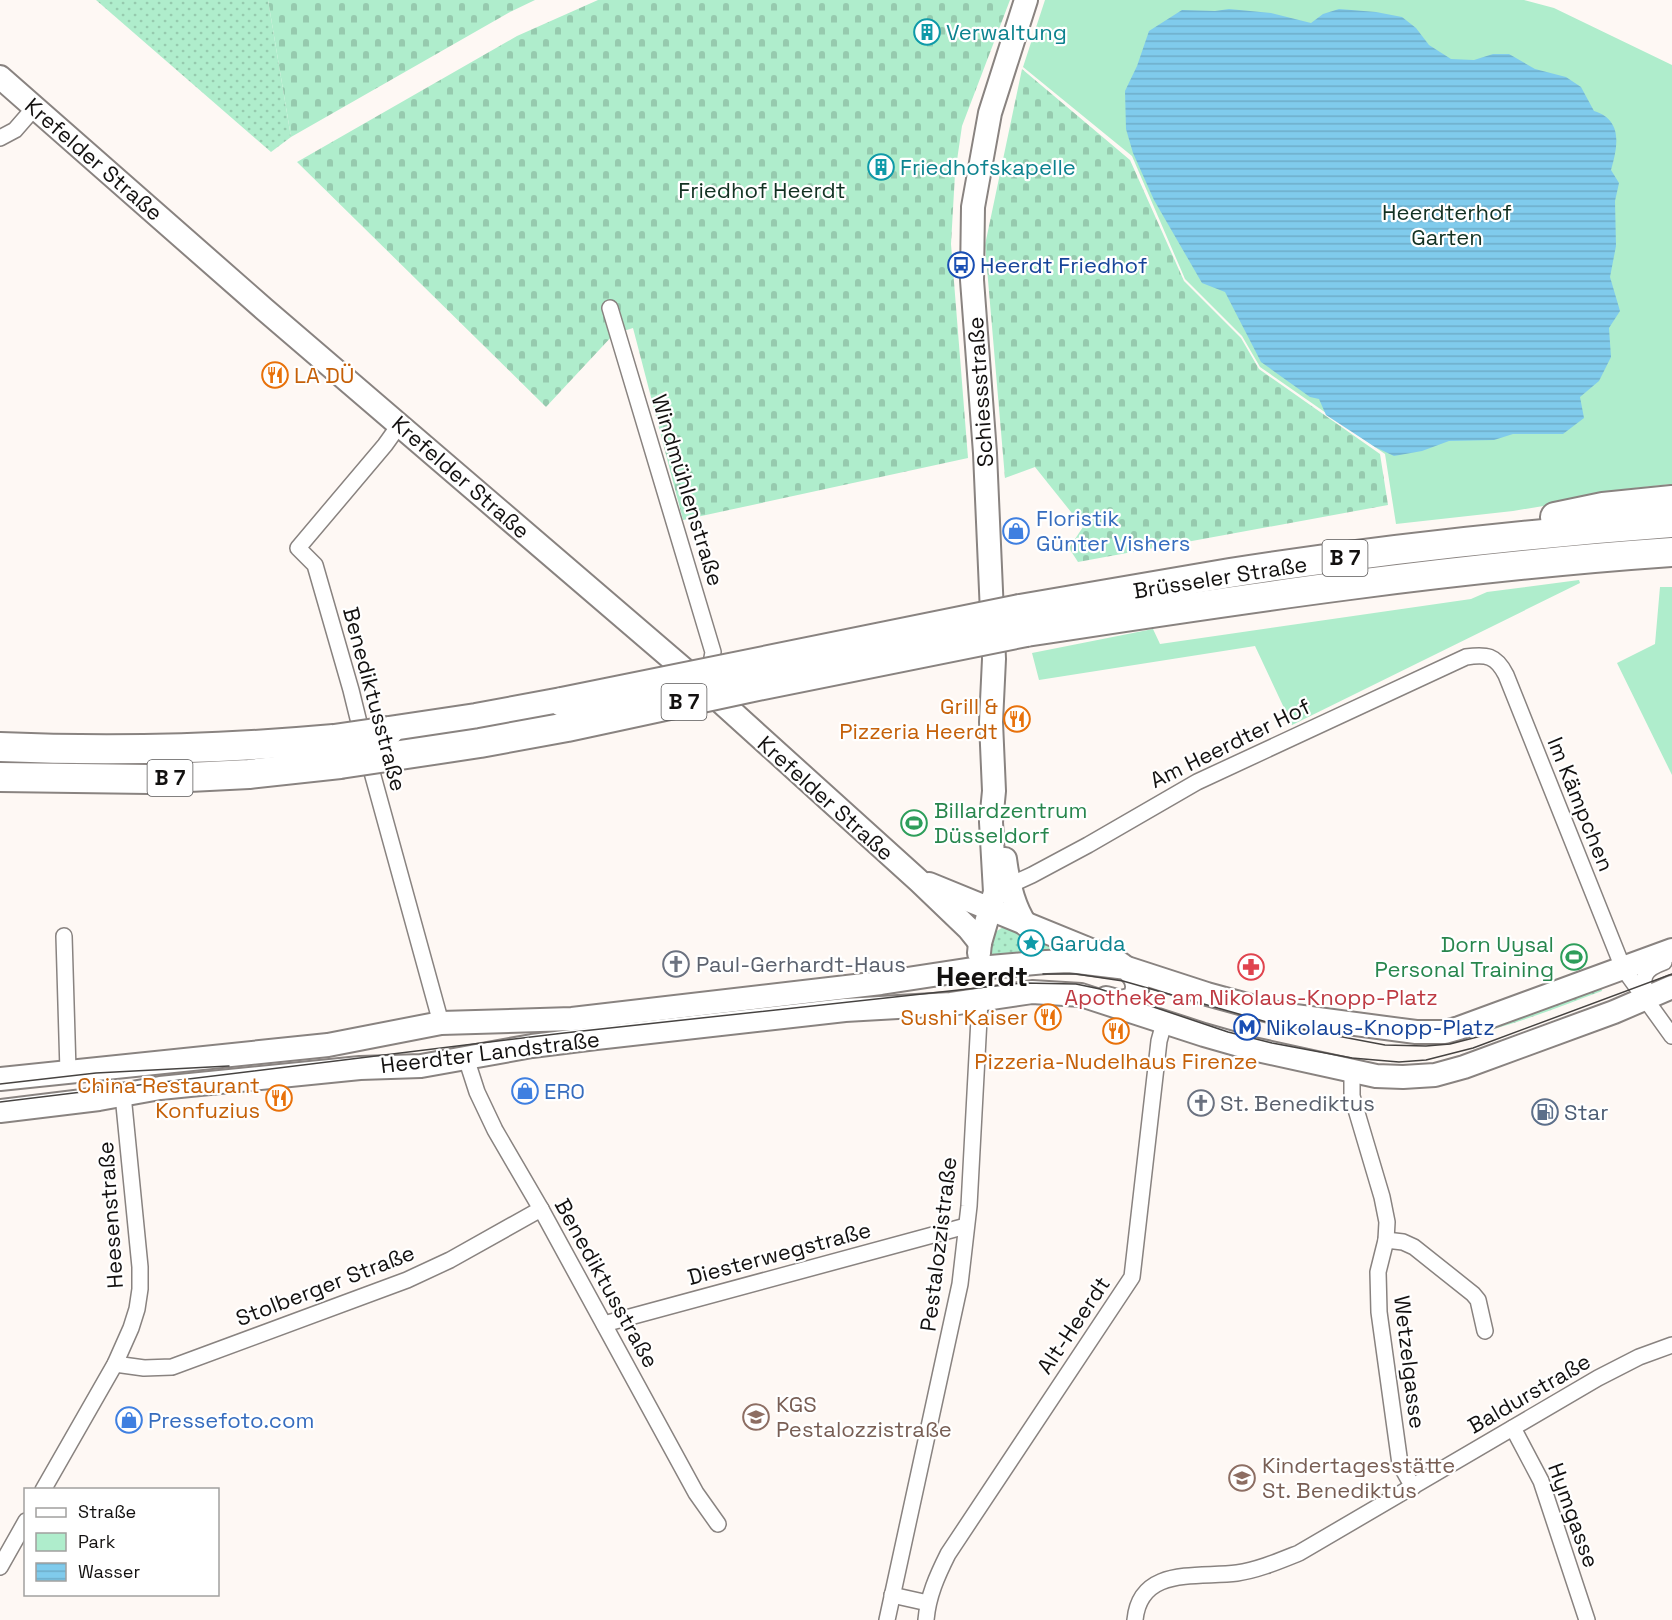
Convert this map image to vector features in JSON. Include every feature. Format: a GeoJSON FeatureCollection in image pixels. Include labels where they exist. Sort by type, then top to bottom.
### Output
{"type":"FeatureCollection","features":[{"type":"Feature","properties":{"kind":"highway"},"geometry":{"type":"LineString","coordinates":[[1385,552],[1603,507],[1672,500]]}},
{"type":"Feature","properties":{"kind":"highway","name":"Brüsseler Straße"},"geometry":{"type":"LineString","coordinates":[[1023,621],[1232,573],[1385,552],[1581,530],[1672,523]]}},
{"type":"Feature","properties":{"kind":"highway","name":"Brüsseler Straße"},"geometry":{"type":"LineString","coordinates":[[1023,621],[1250,598],[1395,579],[1672,552]]}},
{"type":"Feature","properties":{"kind":"highway","name":"B 7"},"geometry":{"type":"LineString","coordinates":[[0,777],[149,779],[249,774],[476,718],[1023,621]]}},
{"type":"Feature","properties":{"kind":"highway","name":"B 7"},"geometry":{"type":"LineString","coordinates":[[0,747],[62,750],[245,747],[337,752]]}},
{"type":"Feature","properties":{"kind":"main road","name":"Schiessstraße"},"geometry":{"type":"LineString","coordinates":[[996,907],[991,822],[994,791],[992,722],[994,627],[985,453],[972,280],[974,207],[990,113],[1026,0]]}},
{"type":"Feature","properties":{"kind":"main road","name":"Krefelder Straße"},"geometry":{"type":"LineString","coordinates":[[0,77],[264,309],[700,683],[958,919],[969,924],[996,907]]}},
{"type":"Feature","properties":{"kind":"main road","name":"Krefelder Straße"},"geometry":{"type":"LineString","coordinates":[[919,881],[996,907]]}},
{"type":"Feature","properties":{"kind":"main road"},"geometry":{"type":"LineString","coordinates":[[996,907],[987,930],[1006,922],[1026,925]]}},
{"type":"Feature","properties":{"kind":"main road"},"geometry":{"type":"LineString","coordinates":[[996,907],[1026,925],[1115,960],[1128,968],[1137,984],[1137,992],[1133,999],[1121,1002],[1095,995],[1055,992],[1010,994],[980,1000],[980,968],[996,907]]}},
{"type":"Feature","properties":{"kind":"main road"},"geometry":{"type":"LineString","coordinates":[[980,968],[1069,961],[1128,968],[1207,994],[1280,1014],[1382,1029],[1430,1032],[1459,1028],[1672,950]]}},
{"type":"Feature","properties":{"kind":"main road","name":"Heerdter Landstraße"},"geometry":{"type":"LineString","coordinates":[[0,1079],[328,1045],[441,1023],[572,1019],[980,968]]}},
{"type":"Feature","properties":{"kind":"main road"},"geometry":{"type":"LineString","coordinates":[[980,968],[995,986],[1010,994]]}},
{"type":"Feature","properties":{"kind":"main road"},"geometry":{"type":"LineString","coordinates":[[1081,995],[1164,1023],[1253,1049],[1385,1077],[1435,1075],[1464,1067],[1672,987]]}},
{"type":"Feature","properties":{"kind":"main road","name":"Heerdter Landstraße"},"geometry":{"type":"LineString","coordinates":[[0,1111],[91,1101],[160,1088],[308,1073],[426,1065],[532,1046],[665,1030],[845,1010],[914,1007],[980,1000]]}},
{"type":"Feature","properties":{"kind":"main road"},"geometry":{"type":"LineString","coordinates":[[466,1058],[461,1039],[463,1033],[466,1029],[485,1022]]}},
{"type":"Feature","properties":{"kind":"main road"},"geometry":{"type":"LineString","coordinates":[[426,1065],[442,1054],[444,1048],[441,1023]]}},
{"type":"Feature","properties":{"kind":"main road"},"geometry":{"type":"LineString","coordinates":[[122,1066],[123,1095]]}},
{"type":"Feature","properties":{"kind":"street"},"geometry":{"type":"LineString","coordinates":[[0,138],[15,130],[35,107]]}},
{"type":"Feature","properties":{"kind":"street","name":"Windmühlenstraße"},"geometry":{"type":"LineString","coordinates":[[610,308],[713,652],[710,669],[700,683]]}},
{"type":"Feature","properties":{"kind":"street","name":"Benediktusstraße"},"geometry":{"type":"LineString","coordinates":[[400,424],[298,548],[315,564],[441,1023]]}},
{"type":"Feature","properties":{"kind":"street","name":"Am Heerdter Hof"},"geometry":{"type":"LineString","coordinates":[[996,907],[1088,845],[1197,782],[1466,657],[1482,654],[1494,659]]}},
{"type":"Feature","properties":{"kind":"street","name":"Im Kämpchen"},"geometry":{"type":"LineString","coordinates":[[1494,659],[1501,664],[1506,675],[1623,968],[1672,1036]]}},
{"type":"Feature","properties":{"kind":"street"},"geometry":{"type":"LineString","coordinates":[[64,936],[68,1071]]}},
{"type":"Feature","properties":{"kind":"street"},"geometry":{"type":"LineString","coordinates":[[1645,998],[1643,985],[1646,971],[1652,966],[1672,959]]}},
{"type":"Feature","properties":{"kind":"street","name":"Pestalozzistraße"},"geometry":{"type":"LineString","coordinates":[[887,1620],[960,1284],[966,1226],[980,1000]]}},
{"type":"Feature","properties":{"kind":"street","name":"Alt-Heerdt"},"geometry":{"type":"LineString","coordinates":[[926,1620],[928,1603],[936,1579],[948,1554],[1132,1277],[1159,1041],[1164,1023]]}},
{"type":"Feature","properties":{"kind":"street","name":"Benediktusstraße"},"geometry":{"type":"LineString","coordinates":[[466,1058],[477,1092],[495,1130],[541,1209],[696,1493],[718,1524]]}},
{"type":"Feature","properties":{"kind":"street"},"geometry":{"type":"LineString","coordinates":[[1352,1071],[1352,1096],[1382,1197],[1387,1222],[1386,1240],[1403,1242],[1414,1247],[1473,1294],[1478,1300],[1485,1331]]}},
{"type":"Feature","properties":{"kind":"street","name":"Heesenstraße"},"geometry":{"type":"LineString","coordinates":[[44,1488],[115,1364],[131,1328],[140,1289],[137,1234],[123,1095]]}},
{"type":"Feature","properties":{"kind":"street","name":"Stolberger Straße"},"geometry":{"type":"LineString","coordinates":[[115,1364],[144,1368],[172,1367],[407,1280],[450,1260],[541,1209]]}},
{"type":"Feature","properties":{"kind":"street","name":"Diesterwegstraße"},"geometry":{"type":"LineString","coordinates":[[604,1324],[966,1226]]}},
{"type":"Feature","properties":{"kind":"street","name":"Wetzelgasse"},"geometry":{"type":"LineString","coordinates":[[1386,1240],[1378,1272],[1379,1312],[1400,1464],[1413,1487]]}},
{"type":"Feature","properties":{"kind":"street","name":"Baldurstraße"},"geometry":{"type":"LineString","coordinates":[[1135,1620],[1140,1600],[1146,1590],[1156,1582],[1169,1578],[1239,1572],[1299,1553],[1598,1378],[1639,1357],[1672,1345]]}},
{"type":"Feature","properties":{"kind":"street","name":"Hymgasse"},"geometry":{"type":"LineString","coordinates":[[1513,1428],[1541,1482],[1587,1620]]}},
{"type":"Feature","properties":{"kind":"street"},"geometry":{"type":"LineString","coordinates":[[0,1567],[24,1525]]}},
{"type":"Feature","properties":{"kind":"street"},"geometry":{"type":"LineString","coordinates":[[892,1596],[928,1603]]}},
{"type":"Feature","properties":{"kind":"green space"},"geometry":{"type":"Polygon","coordinates":[[[96,0],[268,0],[291,137],[271,152],[96,0]]]}},
{"type":"Feature","properties":{"kind":"green space"},"geometry":{"type":"Polygon","coordinates":[[[268,0],[535,0],[291,137],[268,0]]]}},
{"type":"Feature","properties":{"kind":"green space","name":"Friedhof Heerdt"},"geometry":{"type":"Polygon","coordinates":[[[598,0],[1010,0],[962,126],[955,174],[951,244],[968,458],[683,520],[633,328],[614,334],[546,407],[297,162],[517,36],[598,0]]]}},
{"type":"Feature","properties":{"kind":"green space","name":"Heerdterhof Garten"},"geometry":{"type":"Polygon","coordinates":[[[1045,0],[1524,0],[1554,8],[1672,65],[1672,484],[1617,490],[1591,498],[1513,511],[1396,524],[1385,454],[1260,367],[1242,336],[1185,279],[1132,156],[1023,67],[1045,0]]]}},
{"type":"Feature","properties":{"kind":"green space"},"geometry":{"type":"Polygon","coordinates":[[[1022,69],[1130,160],[1184,281],[1241,338],[1259,369],[1380,454],[1388,505],[1078,562],[1069,548],[1083,527],[1035,467],[1005,478],[985,245],[1022,69]]]}},
{"type":"Feature","properties":{"kind":"green space"},"geometry":{"type":"Polygon","coordinates":[[[1579,580],[1580,583],[1292,725],[1255,646],[1039,680],[1032,653],[1153,629],[1160,644],[1471,599],[1487,592],[1579,580]]]}},
{"type":"Feature","properties":{"kind":"green space"},"geometry":{"type":"Polygon","coordinates":[[[1660,587],[1672,587],[1672,775],[1617,663],[1655,644],[1660,587]]]}},
{"type":"Feature","properties":{"kind":"green space"},"geometry":{"type":"Polygon","coordinates":[[[1003,927],[1012,928],[1077,953],[990,963],[991,935],[1003,927]]]}},
{"type":"Feature","properties":{"kind":"green space"},"geometry":{"type":"Polygon","coordinates":[[[1600,983],[1602,991],[1499,1027],[1446,1039],[1392,1042],[1392,1037],[1600,983]]]}},
{"type":"Feature","properties":{"kind":"water","name":"Heerdterhof Garten"},"geometry":{"type":"Polygon","coordinates":[[[1229,9],[1271,13],[1311,23],[1323,14],[1339,9],[1402,17],[1416,28],[1429,45],[1451,59],[1474,60],[1493,54],[1509,54],[1535,69],[1566,77],[1581,87],[1594,111],[1603,115],[1614,127],[1616,143],[1611,170],[1619,183],[1615,201],[1616,246],[1610,277],[1620,311],[1609,328],[1611,357],[1599,381],[1580,397],[1584,418],[1563,434],[1513,434],[1494,440],[1449,441],[1422,451],[1394,456],[1375,447],[1326,415],[1319,399],[1310,397],[1261,362],[1225,292],[1202,283],[1154,200],[1133,153],[1126,129],[1125,91],[1137,66],[1149,31],[1182,10],[1229,9]]]}},
{"type":"Feature","properties":{"kind":"tram line"},"geometry":{"type":"LineString","coordinates":[[1043,974],[1076,974],[1123,981],[1274,1024],[1385,1045],[1450,1044],[1489,1034]]}},
{"type":"Feature","properties":{"kind":"tram line"},"geometry":{"type":"LineString","coordinates":[[0,1102],[564,1033],[1022,983],[1076,984],[1100,989],[1228,1032],[1272,1043],[1352,1058],[1399,1062],[1426,1060],[1473,1048],[1672,974]]}},
{"type":"Feature","properties":{"kind":"tram line"},"geometry":{"type":"LineString","coordinates":[[0,1084],[96,1073],[229,1066]]}},
{"type":"Feature","properties":{"kind":"place","name":"Verwaltung"},"geometry":{"type":"Point","coordinates":[927,32]}},
{"type":"Feature","properties":{"kind":"place","name":"Friedhofskapelle"},"geometry":{"type":"Point","coordinates":[881,167]}},
{"type":"Feature","properties":{"kind":"place","name":"Heerdt Friedhof"},"geometry":{"type":"Point","coordinates":[961,265]}},
{"type":"Feature","properties":{"kind":"place","name":"LA DÜ"},"geometry":{"type":"Point","coordinates":[275,375]}},
{"type":"Feature","properties":{"kind":"place","name":"Floristik Günter Vishers"},"geometry":{"type":"Point","coordinates":[1016,531]}},
{"type":"Feature","properties":{"kind":"place","name":"Grill & Pizzeria Heerdt"},"geometry":{"type":"Point","coordinates":[1017,719]}},
{"type":"Feature","properties":{"kind":"place","name":"Billardzentrum Düsseldorf"},"geometry":{"type":"Point","coordinates":[914,823]}},
{"type":"Feature","properties":{"kind":"place","name":"Garuda"},"geometry":{"type":"Point","coordinates":[1031,943]}},
{"type":"Feature","properties":{"kind":"place","name":"Dorn Uysal Personal Training"},"geometry":{"type":"Point","coordinates":[1574,957]}},
{"type":"Feature","properties":{"kind":"place","name":"Paul-Gerhardt-Haus"},"geometry":{"type":"Point","coordinates":[676,964]}},
{"type":"Feature","properties":{"kind":"place","name":"Apotheke am Nikolaus-Knopp-Platz"},"geometry":{"type":"Point","coordinates":[1251,967]}},
{"type":"Feature","properties":{"kind":"place","name":"Sushi Kaiser"},"geometry":{"type":"Point","coordinates":[1048,1017]}},
{"type":"Feature","properties":{"kind":"place","name":"Nikolaus-Knopp-Platz"},"geometry":{"type":"Point","coordinates":[1247,1027]}},
{"type":"Feature","properties":{"kind":"place","name":"Pizzeria-Nudelhaus Firenze"},"geometry":{"type":"Point","coordinates":[1116,1031]}},
{"type":"Feature","properties":{"kind":"place","name":"ERO"},"geometry":{"type":"Point","coordinates":[525,1091]}},
{"type":"Feature","properties":{"kind":"place","name":"China Restaurant Konfuzius"},"geometry":{"type":"Point","coordinates":[279,1098]}},
{"type":"Feature","properties":{"kind":"place","name":"St. Benediktus"},"geometry":{"type":"Point","coordinates":[1201,1103]}},
{"type":"Feature","properties":{"kind":"place","name":"Star"},"geometry":{"type":"Point","coordinates":[1545,1112]}},
{"type":"Feature","properties":{"kind":"place","name":"KGS Pestalozzistraße"},"geometry":{"type":"Point","coordinates":[756,1417]}},
{"type":"Feature","properties":{"kind":"place","name":"Pressefoto.com"},"geometry":{"type":"Point","coordinates":[129,1420]}},
{"type":"Feature","properties":{"kind":"place","name":"Kindertagesstätte St. Benediktus"},"geometry":{"type":"Point","coordinates":[1242,1478]}},
{"type":"Feature","properties":{"kind":"district","name":"Heerdt"},"geometry":{"type":"Point","coordinates":[982,976]}}]}
